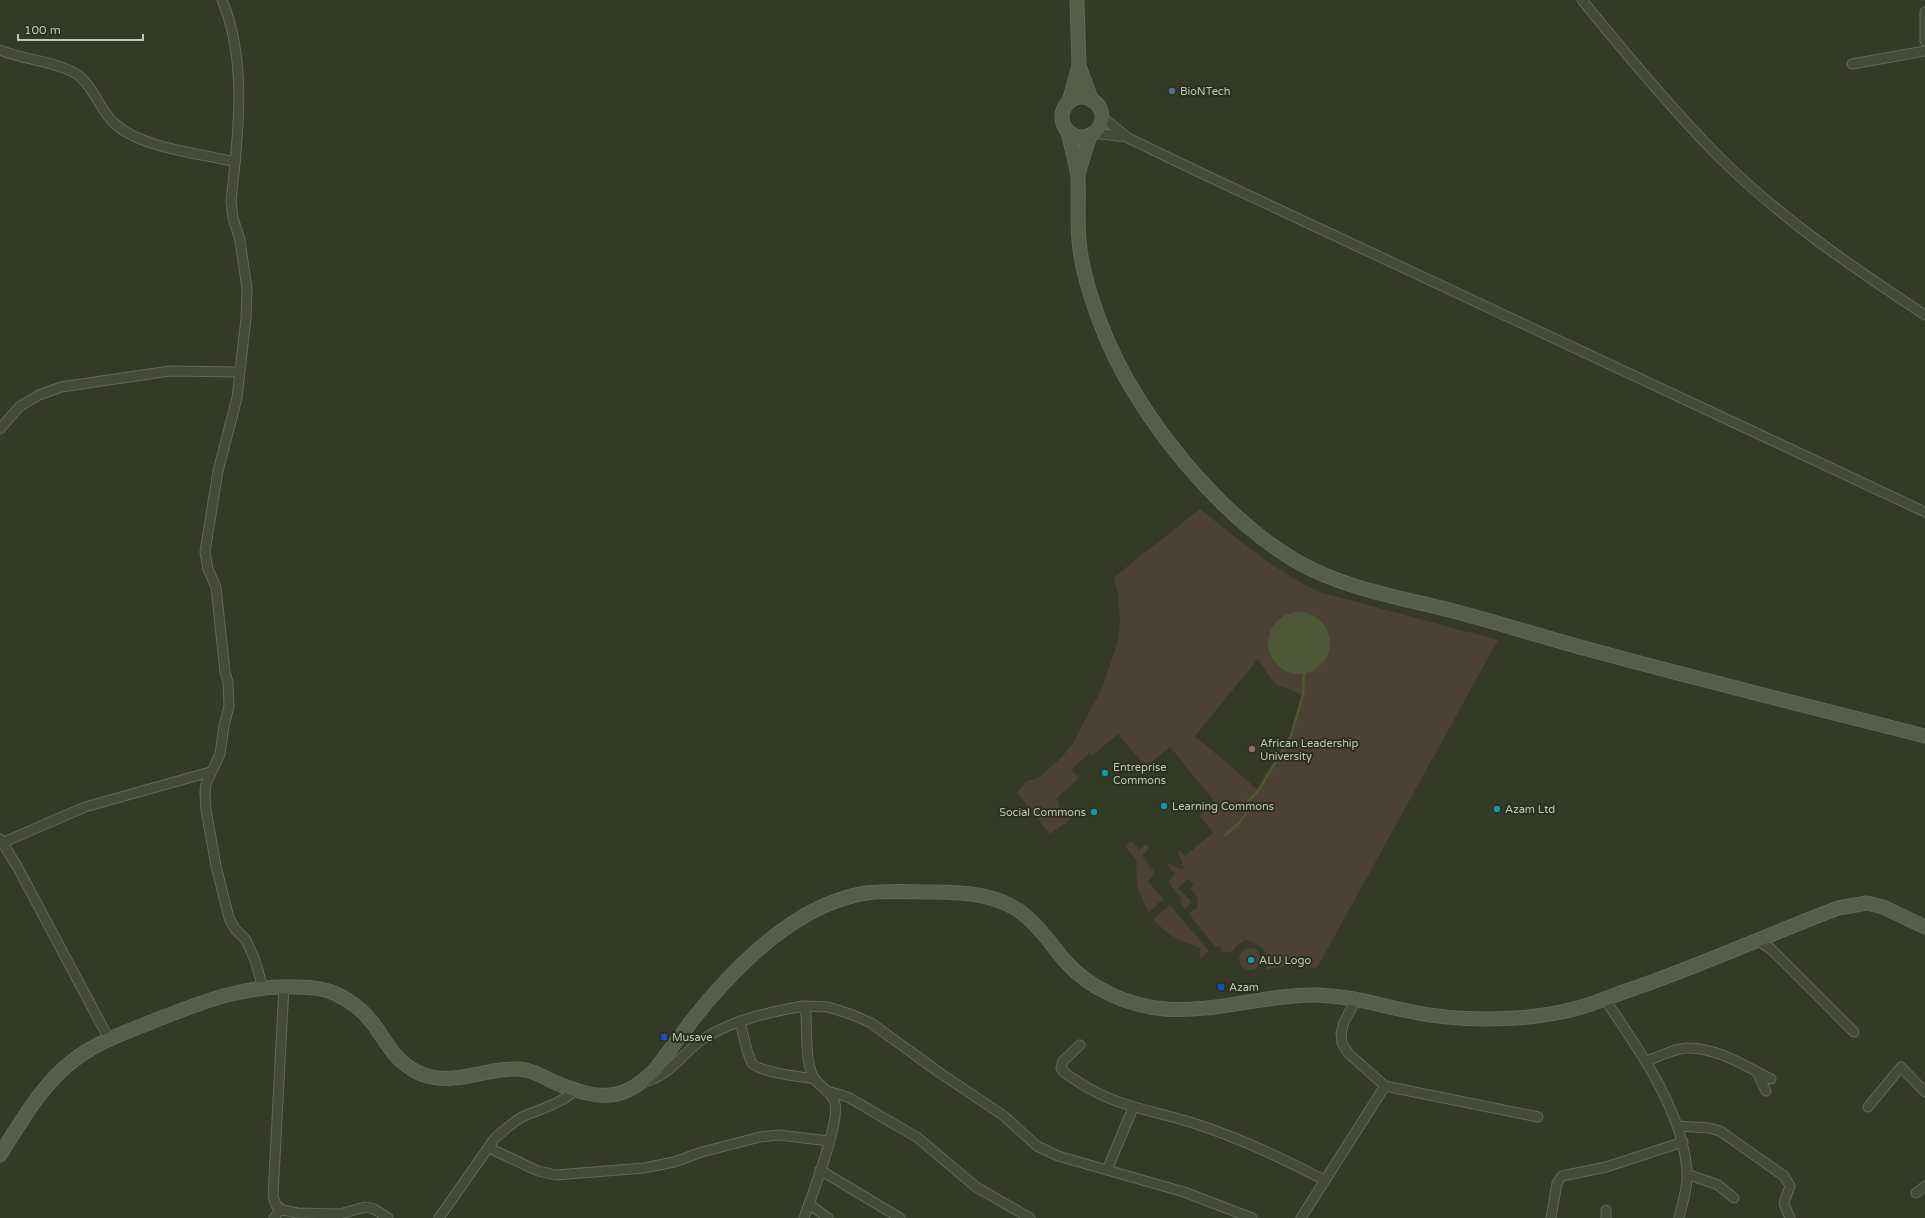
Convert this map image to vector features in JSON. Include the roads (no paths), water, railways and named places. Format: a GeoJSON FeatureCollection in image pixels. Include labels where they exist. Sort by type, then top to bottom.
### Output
{"type":"FeatureCollection","features":[{"type":"Feature","properties":{"kind":"main road"},"geometry":{"type":"LineString","coordinates":[[1077,0],[1079,66],[1069,102],[1065,107],[1062,120],[1068,132],[1078,176],[1077,215],[1081,258],[1101,325],[1127,380],[1172,447],[1245,525],[1272,546],[1313,570],[1347,584],[1466,614],[1627,660],[1925,736]]}},
{"type":"Feature","properties":{"kind":"main road"},"geometry":{"type":"LineString","coordinates":[[1078,176],[1092,134],[1098,128],[1101,116],[1100,110],[1092,101],[1079,66]]}},
{"type":"Feature","properties":{"kind":"main road"},"geometry":{"type":"LineString","coordinates":[[1069,102],[1081,97],[1092,101]]}},
{"type":"Feature","properties":{"kind":"main road"},"geometry":{"type":"LineString","coordinates":[[1068,132],[1080,137],[1092,134]]}},
{"type":"Feature","properties":{"kind":"main road"},"geometry":{"type":"LineString","coordinates":[[0,1155],[26,1114],[49,1083],[78,1057],[109,1039],[229,993],[263,988],[284,986],[325,990],[347,1000],[373,1023],[396,1058],[418,1072],[430,1077],[447,1079],[509,1069],[526,1070],[575,1090],[604,1096],[623,1092],[641,1082],[664,1059],[714,994],[775,936],[796,920],[819,908],[844,898],[868,893],[945,892],[976,894],[1000,901],[1026,916],[1047,937],[1068,964],[1087,980],[1110,995],[1136,1004],[1166,1010],[1202,1008],[1314,995],[1357,998],[1408,1012],[1444,1018],[1484,1019],[1534,1016],[1581,1007],[1671,976],[1838,908],[1867,903],[1883,907],[1925,927]]}},
{"type":"Feature","properties":{"kind":"street"},"geometry":{"type":"LineString","coordinates":[[222,0],[230,18],[240,93],[236,162],[231,201],[233,218],[240,240],[247,289],[246,318],[237,398],[218,471],[205,552],[208,569],[216,587],[225,672],[228,682],[229,706],[224,726],[220,754],[210,772],[205,792],[216,866],[229,918],[235,929],[246,940],[256,960],[263,988]]}},
{"type":"Feature","properties":{"kind":"street"},"geometry":{"type":"LineString","coordinates":[[1582,0],[1655,88],[1718,155],[1742,178],[1824,247],[1925,315]]}},
{"type":"Feature","properties":{"kind":"street"},"geometry":{"type":"LineString","coordinates":[[1925,12],[1925,41]]}},
{"type":"Feature","properties":{"kind":"street"},"geometry":{"type":"LineString","coordinates":[[0,50],[74,72],[92,92],[111,120],[120,129],[134,136],[155,145],[236,162]]}},
{"type":"Feature","properties":{"kind":"street"},"geometry":{"type":"LineString","coordinates":[[1852,64],[1925,52]]}},
{"type":"Feature","properties":{"kind":"street"},"geometry":{"type":"LineString","coordinates":[[1101,116],[1128,138],[1925,512]]}},
{"type":"Feature","properties":{"kind":"street"},"geometry":{"type":"LineString","coordinates":[[1092,134],[1128,138]]}},
{"type":"Feature","properties":{"kind":"street"},"geometry":{"type":"LineString","coordinates":[[0,429],[20,406],[39,395],[61,387],[170,371],[239,372]]}},
{"type":"Feature","properties":{"kind":"street"},"geometry":{"type":"LineString","coordinates":[[109,1039],[18,868],[1,841],[85,807],[210,772]]}},
{"type":"Feature","properties":{"kind":"street"},"geometry":{"type":"LineString","coordinates":[[1757,940],[1770,950],[1854,1032]]}},
{"type":"Feature","properties":{"kind":"street"},"geometry":{"type":"LineString","coordinates":[[284,986],[273,1196],[276,1205],[283,1210],[313,1214],[340,1214],[365,1207],[374,1209],[388,1218]]}},
{"type":"Feature","properties":{"kind":"street"},"geometry":{"type":"LineString","coordinates":[[1357,998],[1344,1022],[1340,1034],[1342,1043],[1348,1054],[1385,1086],[1538,1117]]}},
{"type":"Feature","properties":{"kind":"street"},"geometry":{"type":"LineString","coordinates":[[1604,998],[1646,1061],[1678,1126],[1683,1142],[1687,1174],[1679,1218]]}},
{"type":"Feature","properties":{"kind":"street"},"geometry":{"type":"LineString","coordinates":[[641,1082],[654,1079],[668,1071],[702,1040],[740,1021],[766,1013],[803,1006],[828,1007],[853,1015],[871,1023],[940,1073],[1004,1116],[1037,1146],[1058,1156],[1184,1192],[1252,1218]]}},
{"type":"Feature","properties":{"kind":"street"},"geometry":{"type":"LineString","coordinates":[[803,1006],[806,1014],[810,1067],[814,1079],[834,1099],[836,1105],[829,1141],[804,1218]]}},
{"type":"Feature","properties":{"kind":"street"},"geometry":{"type":"LineString","coordinates":[[740,1021],[752,1063],[758,1068],[814,1079]]}},
{"type":"Feature","properties":{"kind":"street"},"geometry":{"type":"LineString","coordinates":[[1080,1045],[1063,1061],[1061,1068],[1064,1073],[1088,1088],[1133,1108],[1206,1127],[1299,1167],[1324,1180]]}},
{"type":"Feature","properties":{"kind":"street"},"geometry":{"type":"LineString","coordinates":[[1646,1061],[1687,1048],[1708,1051],[1732,1059],[1770,1079]]}},
{"type":"Feature","properties":{"kind":"street"},"geometry":{"type":"LineString","coordinates":[[1868,1107],[1899,1065],[1925,1092]]}},
{"type":"Feature","properties":{"kind":"street"},"geometry":{"type":"LineString","coordinates":[[1757,1072],[1766,1091]]}},
{"type":"Feature","properties":{"kind":"street"},"geometry":{"type":"LineString","coordinates":[[1301,1218],[1385,1086]]}},
{"type":"Feature","properties":{"kind":"street"},"geometry":{"type":"LineString","coordinates":[[443,1217],[495,1138],[506,1128],[521,1118],[567,1098],[575,1090]]}},
{"type":"Feature","properties":{"kind":"street"},"geometry":{"type":"LineString","coordinates":[[826,1090],[848,1097],[918,1138],[976,1187],[1030,1218]]}},
{"type":"Feature","properties":{"kind":"street"},"geometry":{"type":"LineString","coordinates":[[1107,1170],[1133,1108]]}},
{"type":"Feature","properties":{"kind":"street"},"geometry":{"type":"LineString","coordinates":[[1678,1126],[1709,1128],[1720,1131],[1784,1176],[1790,1186],[1783,1203],[1790,1218]]}},
{"type":"Feature","properties":{"kind":"street"},"geometry":{"type":"LineString","coordinates":[[489,1148],[538,1171],[556,1176],[617,1171],[666,1164],[742,1140],[760,1137],[779,1135],[829,1141]]}},
{"type":"Feature","properties":{"kind":"street"},"geometry":{"type":"LineString","coordinates":[[1551,1218],[1557,1183],[1562,1176],[1606,1167],[1683,1142]]}},
{"type":"Feature","properties":{"kind":"street"},"geometry":{"type":"LineString","coordinates":[[820,1170],[900,1218]]}},
{"type":"Feature","properties":{"kind":"street"},"geometry":{"type":"LineString","coordinates":[[1687,1174],[1718,1185],[1734,1198]]}},
{"type":"Feature","properties":{"kind":"street"},"geometry":{"type":"LineString","coordinates":[[1916,1193],[1925,1186]]}},
{"type":"Feature","properties":{"kind":"street"},"geometry":{"type":"LineString","coordinates":[[809,1204],[828,1218]]}},
{"type":"Feature","properties":{"kind":"street"},"geometry":{"type":"LineString","coordinates":[[274,1218],[280,1210],[283,1210]]}},
{"type":"Feature","properties":{"kind":"waterway"},"geometry":{"type":"LineString","coordinates":[[1225,835],[1238,824],[1246,814],[1248,801],[1258,791],[1291,736],[1303,695],[1304,673]]}},
{"type":"Feature","properties":{"kind":"place","name":"BioNTech"},"geometry":{"type":"Point","coordinates":[1172,91]}},
{"type":"Feature","properties":{"kind":"place","name":"African Leadership University"},"geometry":{"type":"Point","coordinates":[1252,749]}},
{"type":"Feature","properties":{"kind":"place","name":"Entreprise Commons"},"geometry":{"type":"Point","coordinates":[1105,773]}},
{"type":"Feature","properties":{"kind":"place","name":"Learning Commons"},"geometry":{"type":"Point","coordinates":[1164,806]}},
{"type":"Feature","properties":{"kind":"place","name":"Azam Ltd"},"geometry":{"type":"Point","coordinates":[1497,809]}},
{"type":"Feature","properties":{"kind":"place","name":"Social Commons"},"geometry":{"type":"Point","coordinates":[1094,812]}},
{"type":"Feature","properties":{"kind":"place","name":"ALU Logo"},"geometry":{"type":"Point","coordinates":[1251,960]}},
{"type":"Feature","properties":{"kind":"place","name":"Azam"},"geometry":{"type":"Point","coordinates":[1221,987]}},
{"type":"Feature","properties":{"kind":"place","name":"Musave"},"geometry":{"type":"Point","coordinates":[664,1037]}}]}
